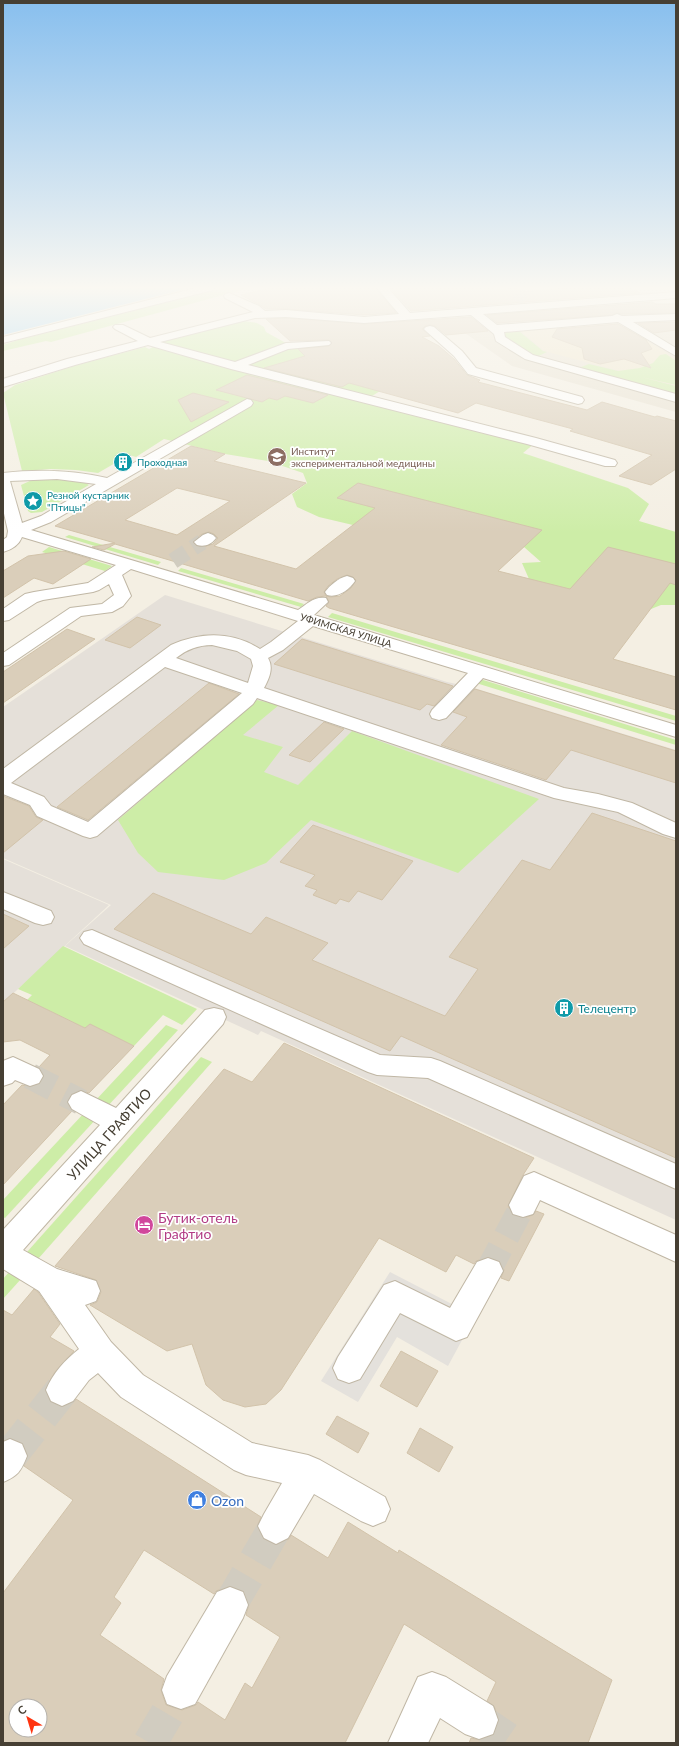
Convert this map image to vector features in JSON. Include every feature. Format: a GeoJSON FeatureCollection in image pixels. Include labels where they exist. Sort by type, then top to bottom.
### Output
{"type":"FeatureCollection","features":[{"type":"Feature","properties":{"kind":"street"},"geometry":{"type":"LineString","coordinates":[[3,383],[51,369]]}},
{"type":"Feature","properties":{"kind":"street"},"geometry":{"type":"LineString","coordinates":[[249,369],[452,422],[531,440],[610,463]]}},
{"type":"Feature","properties":{"kind":"street"},"geometry":{"type":"LineString","coordinates":[[471,369],[472,371],[578,400]]}},
{"type":"Feature","properties":{"kind":"street"},"geometry":{"type":"LineString","coordinates":[[587,369],[676,398]]}},
{"type":"Feature","properties":{"kind":"street"},"geometry":{"type":"LineString","coordinates":[[598,369],[609,371],[611,369]]}},
{"type":"Feature","properties":{"kind":"street"},"geometry":{"type":"LineString","coordinates":[[16,531],[46,519],[247,403]]}},
{"type":"Feature","properties":{"kind":"street"},"geometry":{"type":"LineString","coordinates":[[3,547],[14,539],[16,531],[3,479],[32,475],[69,475],[110,483]]}},
{"type":"Feature","properties":{"kind":"street","name":"УФИМСКАЯ УЛИЦА"},"geometry":{"type":"LineString","coordinates":[[16,531],[33,534],[676,731]]}},
{"type":"Feature","properties":{"kind":"street"},"geometry":{"type":"LineString","coordinates":[[156,572],[172,561]]}},
{"type":"Feature","properties":{"kind":"street"},"geometry":{"type":"LineString","coordinates":[[3,616],[31,598],[40,595],[93,587],[129,564]]}},
{"type":"Feature","properties":{"kind":"street"},"geometry":{"type":"LineString","coordinates":[[3,661],[76,612],[106,608],[117,602],[123,596],[113,574]]}},
{"type":"Feature","properties":{"kind":"street"},"geometry":{"type":"LineString","coordinates":[[259,656],[277,646],[327,597],[347,582]]}},
{"type":"Feature","properties":{"kind":"street"},"geometry":{"type":"LineString","coordinates":[[3,779],[177,649],[193,642],[211,640],[246,648],[259,656],[262,666],[254,690],[246,700],[90,831],[44,811],[37,801],[3,787]]}},
{"type":"Feature","properties":{"kind":"street"},"geometry":{"type":"LineString","coordinates":[[163,660],[561,794],[597,799],[627,809],[676,831]]}},
{"type":"Feature","properties":{"kind":"street"},"geometry":{"type":"LineString","coordinates":[[439,714],[480,671]]}},
{"type":"Feature","properties":{"kind":"street"},"geometry":{"type":"LineString","coordinates":[[3,900],[43,918]]}},
{"type":"Feature","properties":{"kind":"street"},"geometry":{"type":"LineString","coordinates":[[92,938],[377,1065],[431,1068],[676,1178]]}},
{"type":"Feature","properties":{"kind":"street","name":"УЛИЦА ГРАФТИО"},"geometry":{"type":"LineString","coordinates":[[7,1241],[119,1122],[214,1016]]}},
{"type":"Feature","properties":{"kind":"street"},"geometry":{"type":"LineString","coordinates":[[3,1076],[13,1067],[30,1076]]}},
{"type":"Feature","properties":{"kind":"street"},"geometry":{"type":"LineString","coordinates":[[80,1102],[119,1122]]}},
{"type":"Feature","properties":{"kind":"street"},"geometry":{"type":"LineString","coordinates":[[523,1205],[534,1184],[676,1249]]}},
{"type":"Feature","properties":{"kind":"street"},"geometry":{"type":"LineString","coordinates":[[7,1241],[50,1281],[100,1352],[132,1386],[246,1458],[308,1472],[373,1510]]}},
{"type":"Feature","properties":{"kind":"street"},"geometry":{"type":"LineString","coordinates":[[349,1368],[394,1295],[456,1327],[488,1271]]}},
{"type":"Feature","properties":{"kind":"street"},"geometry":{"type":"LineString","coordinates":[[50,1281],[85,1291]]}},
{"type":"Feature","properties":{"kind":"street"},"geometry":{"type":"LineString","coordinates":[[62,1390],[78,1369],[100,1352]]}},
{"type":"Feature","properties":{"kind":"street"},"geometry":{"type":"LineString","coordinates":[[276,1526],[308,1472]]}},
{"type":"Feature","properties":{"kind":"street"},"geometry":{"type":"LineString","coordinates":[[181,1690],[230,1605]]}},
{"type":"Feature","properties":{"kind":"street"},"geometry":{"type":"LineString","coordinates":[[408,1743],[432,1690],[479,1720]]}},
{"type":"Feature","properties":{"kind":"shaded area"},"geometry":{"type":"Polygon","coordinates":[[[524,369],[676,369],[676,412],[524,369]]]}},
{"type":"Feature","properties":{"kind":"shaded area"},"geometry":{"type":"Polygon","coordinates":[[[614,369],[676,369],[676,386],[614,369]]]}},
{"type":"Feature","properties":{"kind":"shaded area"},"geometry":{"type":"Polygon","coordinates":[[[165,595],[447,682],[471,687],[676,750],[676,1220],[261,1031],[258,1035],[65,946],[111,905],[3,858],[3,707],[165,595]]]}},
{"type":"Feature","properties":{"kind":"shaded area"},"geometry":{"type":"Polygon","coordinates":[[[3,859],[109,905],[4,1002],[3,1001],[3,859]]]}},
{"type":"Feature","properties":{"kind":"shaded area"},"geometry":{"type":"Polygon","coordinates":[[[390,1272],[475,1316],[448,1366],[397,1337],[358,1402],[321,1381],[390,1272]]]}},
{"type":"Feature","properties":{"kind":"green space","name":"Институт экспериментальной медицины"},"geometry":{"type":"Polygon","coordinates":[[[63,369],[384,369],[395,382],[362,402],[535,443],[523,453],[628,488],[649,504],[639,521],[676,532],[676,605],[661,605],[651,609],[529,579],[522,563],[541,562],[524,547],[509,551],[353,525],[319,517],[297,507],[292,494],[307,483],[303,473],[268,461],[225,454],[164,439],[136,457],[129,455],[98,473],[51,469],[22,471],[3,393],[15,385],[63,369]]]}},
{"type":"Feature","properties":{"kind":"green space"},"geometry":{"type":"Polygon","coordinates":[[[578,369],[612,369],[618,371],[629,369],[676,369],[676,385],[641,377],[676,386],[676,397],[578,369]]]}},
{"type":"Feature","properties":{"kind":"green space"},"geometry":{"type":"Polygon","coordinates":[[[32,480],[70,480],[84,482],[89,485],[42,512],[31,513],[28,511],[21,485],[32,480]]]}},
{"type":"Feature","properties":{"kind":"green space"},"geometry":{"type":"Polygon","coordinates":[[[69,535],[161,562],[158,565],[65,537],[69,535]]]}},
{"type":"Feature","properties":{"kind":"green space"},"geometry":{"type":"Polygon","coordinates":[[[49,547],[112,566],[105,571],[42,552],[49,547]]]}},
{"type":"Feature","properties":{"kind":"green space"},"geometry":{"type":"Polygon","coordinates":[[[181,568],[304,604],[301,607],[178,571],[181,568]]]}},
{"type":"Feature","properties":{"kind":"green space"},"geometry":{"type":"Polygon","coordinates":[[[332,613],[676,716],[676,721],[328,617],[332,613]]]}},
{"type":"Feature","properties":{"kind":"green space"},"geometry":{"type":"Polygon","coordinates":[[[480,679],[676,740],[676,745],[476,683],[480,679]]]}},
{"type":"Feature","properties":{"kind":"green space"},"geometry":{"type":"Polygon","coordinates":[[[257,700],[279,705],[243,735],[283,747],[264,772],[298,785],[352,731],[539,799],[458,873],[311,820],[266,863],[224,880],[158,872],[138,853],[118,820],[257,700]]]}},
{"type":"Feature","properties":{"kind":"green space"},"geometry":{"type":"Polygon","coordinates":[[[63,946],[197,1009],[182,1025],[163,1015],[134,1046],[90,1024],[85,1028],[27,1000],[32,995],[18,989],[63,946]]]}},
{"type":"Feature","properties":{"kind":"green space"},"geometry":{"type":"Polygon","coordinates":[[[166,1025],[178,1030],[106,1108],[94,1102],[166,1025]]]}},
{"type":"Feature","properties":{"kind":"green space"},"geometry":{"type":"Polygon","coordinates":[[[201,1057],[212,1062],[38,1259],[27,1252],[201,1057]]]}},
{"type":"Feature","properties":{"kind":"green space"},"geometry":{"type":"Polygon","coordinates":[[[85,1112],[97,1118],[5,1218],[3,1217],[3,1200],[85,1112]]]}},
{"type":"Feature","properties":{"kind":"green space"},"geometry":{"type":"Polygon","coordinates":[[[9,1272],[21,1279],[3,1299],[3,1279],[9,1272]]]}},
{"type":"Feature","properties":{"kind":"building"},"geometry":{"type":"Polygon","coordinates":[[[270,369],[463,369],[467,375],[480,380],[478,382],[587,410],[602,402],[655,417],[657,416],[676,421],[676,469],[651,485],[619,476],[652,455],[570,431],[573,429],[476,403],[458,413],[349,383],[342,387],[270,369]]]}},
{"type":"Feature","properties":{"kind":"building"},"geometry":{"type":"Polygon","coordinates":[[[247,375],[328,395],[313,403],[285,396],[277,400],[269,398],[262,402],[216,390],[247,375]]]}},
{"type":"Feature","properties":{"kind":"building"},"geometry":{"type":"Polygon","coordinates":[[[193,393],[229,402],[191,422],[178,400],[193,393]]]}},
{"type":"Feature","properties":{"kind":"building"},"geometry":{"type":"Polygon","coordinates":[[[191,446],[225,454],[214,461],[306,483],[214,546],[296,569],[375,508],[337,498],[358,483],[542,530],[498,571],[570,589],[608,547],[676,564],[676,585],[670,583],[613,659],[676,677],[676,710],[329,608],[326,606],[329,602],[326,596],[317,597],[308,601],[115,544],[104,550],[92,547],[115,543],[55,526],[191,446]],[[177,488],[125,520],[177,535],[230,501],[177,488]],[[209,532],[202,534],[193,541],[193,543],[197,546],[202,547],[213,544],[218,538],[209,532]],[[347,575],[337,579],[328,586],[324,592],[326,596],[340,596],[351,588],[356,580],[347,575]]]}},
{"type":"Feature","properties":{"kind":"building"},"geometry":{"type":"Polygon","coordinates":[[[64,551],[91,559],[53,584],[34,578],[3,598],[3,571],[28,556],[64,551]]]}},
{"type":"Feature","properties":{"kind":"building"},"geometry":{"type":"Polygon","coordinates":[[[137,617],[161,625],[130,648],[105,640],[137,617]]]}},
{"type":"Feature","properties":{"kind":"building"},"geometry":{"type":"Polygon","coordinates":[[[67,629],[95,639],[3,703],[3,672],[67,629]]]}},
{"type":"Feature","properties":{"kind":"building"},"geometry":{"type":"Polygon","coordinates":[[[302,639],[453,686],[434,706],[427,704],[420,710],[274,664],[302,639]]]}},
{"type":"Feature","properties":{"kind":"building"},"geometry":{"type":"Polygon","coordinates":[[[209,683],[239,694],[88,820],[57,807],[209,683]]]}},
{"type":"Feature","properties":{"kind":"building"},"geometry":{"type":"Polygon","coordinates":[[[475,689],[676,751],[676,783],[571,750],[546,780],[441,745],[467,717],[453,712],[475,689]]]}},
{"type":"Feature","properties":{"kind":"building"},"geometry":{"type":"Polygon","coordinates":[[[324,722],[344,729],[310,762],[289,755],[324,722]]]}},
{"type":"Feature","properties":{"kind":"building"},"geometry":{"type":"Polygon","coordinates":[[[3,796],[29,806],[36,817],[43,820],[3,853],[3,796]]]}},
{"type":"Feature","properties":{"kind":"building","name":"Телецентр"},"geometry":{"type":"Polygon","coordinates":[[[592,813],[676,841],[676,1158],[401,1036],[390,1051],[114,929],[153,893],[251,934],[266,917],[328,943],[312,960],[445,1016],[478,969],[449,957],[522,860],[550,870],[592,813]]]}},
{"type":"Feature","properties":{"kind":"building"},"geometry":{"type":"Polygon","coordinates":[[[313,825],[413,861],[382,900],[358,891],[349,902],[340,899],[336,904],[313,895],[317,890],[305,886],[315,875],[280,862],[313,825]]]}},
{"type":"Feature","properties":{"kind":"building"},"geometry":{"type":"Polygon","coordinates":[[[3,914],[29,926],[3,949],[3,914]]]}},
{"type":"Feature","properties":{"kind":"building"},"geometry":{"type":"Polygon","coordinates":[[[13,993],[85,1028],[90,1024],[134,1046],[89,1093],[80,1090],[71,1094],[67,1103],[72,1111],[3,1185],[3,1105],[22,1085],[30,1087],[40,1084],[44,1075],[39,1067],[50,1055],[20,1040],[3,1042],[3,1002],[13,993]]]}},
{"type":"Feature","properties":{"kind":"building"},"geometry":{"type":"Polygon","coordinates":[[[284,1043],[534,1158],[523,1175],[508,1206],[513,1215],[523,1218],[533,1215],[536,1211],[544,1214],[509,1281],[501,1278],[504,1270],[500,1261],[489,1257],[476,1261],[474,1264],[456,1255],[446,1272],[379,1238],[281,1390],[266,1404],[245,1407],[223,1400],[206,1385],[192,1344],[167,1351],[90,1305],[97,1302],[101,1292],[96,1280],[55,1266],[224,1069],[252,1082],[284,1043]]]}},
{"type":"Feature","properties":{"kind":"building"},"geometry":{"type":"Polygon","coordinates":[[[34,1289],[38,1292],[60,1324],[50,1337],[74,1351],[55,1372],[45,1389],[50,1402],[63,1407],[74,1402],[76,1399],[261,1517],[257,1527],[263,1539],[275,1545],[289,1539],[291,1535],[328,1558],[348,1522],[398,1553],[399,1550],[612,1680],[588,1743],[469,1743],[471,1738],[480,1740],[494,1734],[499,1720],[494,1706],[487,1701],[496,1682],[404,1624],[345,1743],[3,1743],[3,1593],[73,1500],[24,1466],[28,1455],[23,1443],[11,1438],[3,1440],[3,1310],[12,1315],[34,1289]],[[144,1550],[114,1597],[121,1603],[100,1635],[164,1679],[161,1690],[166,1705],[182,1710],[196,1705],[198,1702],[225,1720],[245,1683],[252,1688],[280,1637],[246,1615],[249,1604],[244,1591],[229,1586],[216,1591],[214,1594],[144,1550]]]}},
{"type":"Feature","properties":{"kind":"building"},"geometry":{"type":"Polygon","coordinates":[[[401,1351],[438,1371],[417,1407],[380,1386],[401,1351]]]}},
{"type":"Feature","properties":{"kind":"building"},"geometry":{"type":"Polygon","coordinates":[[[337,1416],[369,1433],[358,1453],[326,1434],[337,1416]]]}},
{"type":"Feature","properties":{"kind":"building"},"geometry":{"type":"Polygon","coordinates":[[[420,1428],[453,1447],[439,1472],[407,1453],[420,1428]]]}},
{"type":"Feature","properties":{"kind":"tunnel"},"geometry":{"type":"LineString","coordinates":[[173,561],[202,542]]}},
{"type":"Feature","properties":{"kind":"tunnel"},"geometry":{"type":"LineString","coordinates":[[30,1076],[81,1102]]}},
{"type":"Feature","properties":{"kind":"tunnel"},"geometry":{"type":"LineString","coordinates":[[488,1271],[523,1205]]}},
{"type":"Feature","properties":{"kind":"tunnel"},"geometry":{"type":"LineString","coordinates":[[10,1456],[62,1390]]}},
{"type":"Feature","properties":{"kind":"tunnel"},"geometry":{"type":"LineString","coordinates":[[230,1605],[276,1526]]}},
{"type":"Feature","properties":{"kind":"tunnel"},"geometry":{"type":"LineString","coordinates":[[150,1743],[181,1690]]}},
{"type":"Feature","properties":{"kind":"tunnel"},"geometry":{"type":"LineString","coordinates":[[479,1720],[513,1743]]}},
{"type":"Feature","properties":{"kind":"place","name":"Институт экспериментальной медицины"},"geometry":{"type":"Point","coordinates":[277,457]}},
{"type":"Feature","properties":{"kind":"place","name":"Проходная"},"geometry":{"type":"Point","coordinates":[123,462]}},
{"type":"Feature","properties":{"kind":"place","name":"Резной кустарник \"Птицы\""},"geometry":{"type":"Point","coordinates":[33,501]}},
{"type":"Feature","properties":{"kind":"place","name":"Телецентр"},"geometry":{"type":"Point","coordinates":[564,1008]}},
{"type":"Feature","properties":{"kind":"place","name":"Бутик-отель Графтио"},"geometry":{"type":"Point","coordinates":[144,1225]}},
{"type":"Feature","properties":{"kind":"place","name":"Ozon"},"geometry":{"type":"Point","coordinates":[197,1500]}}]}
